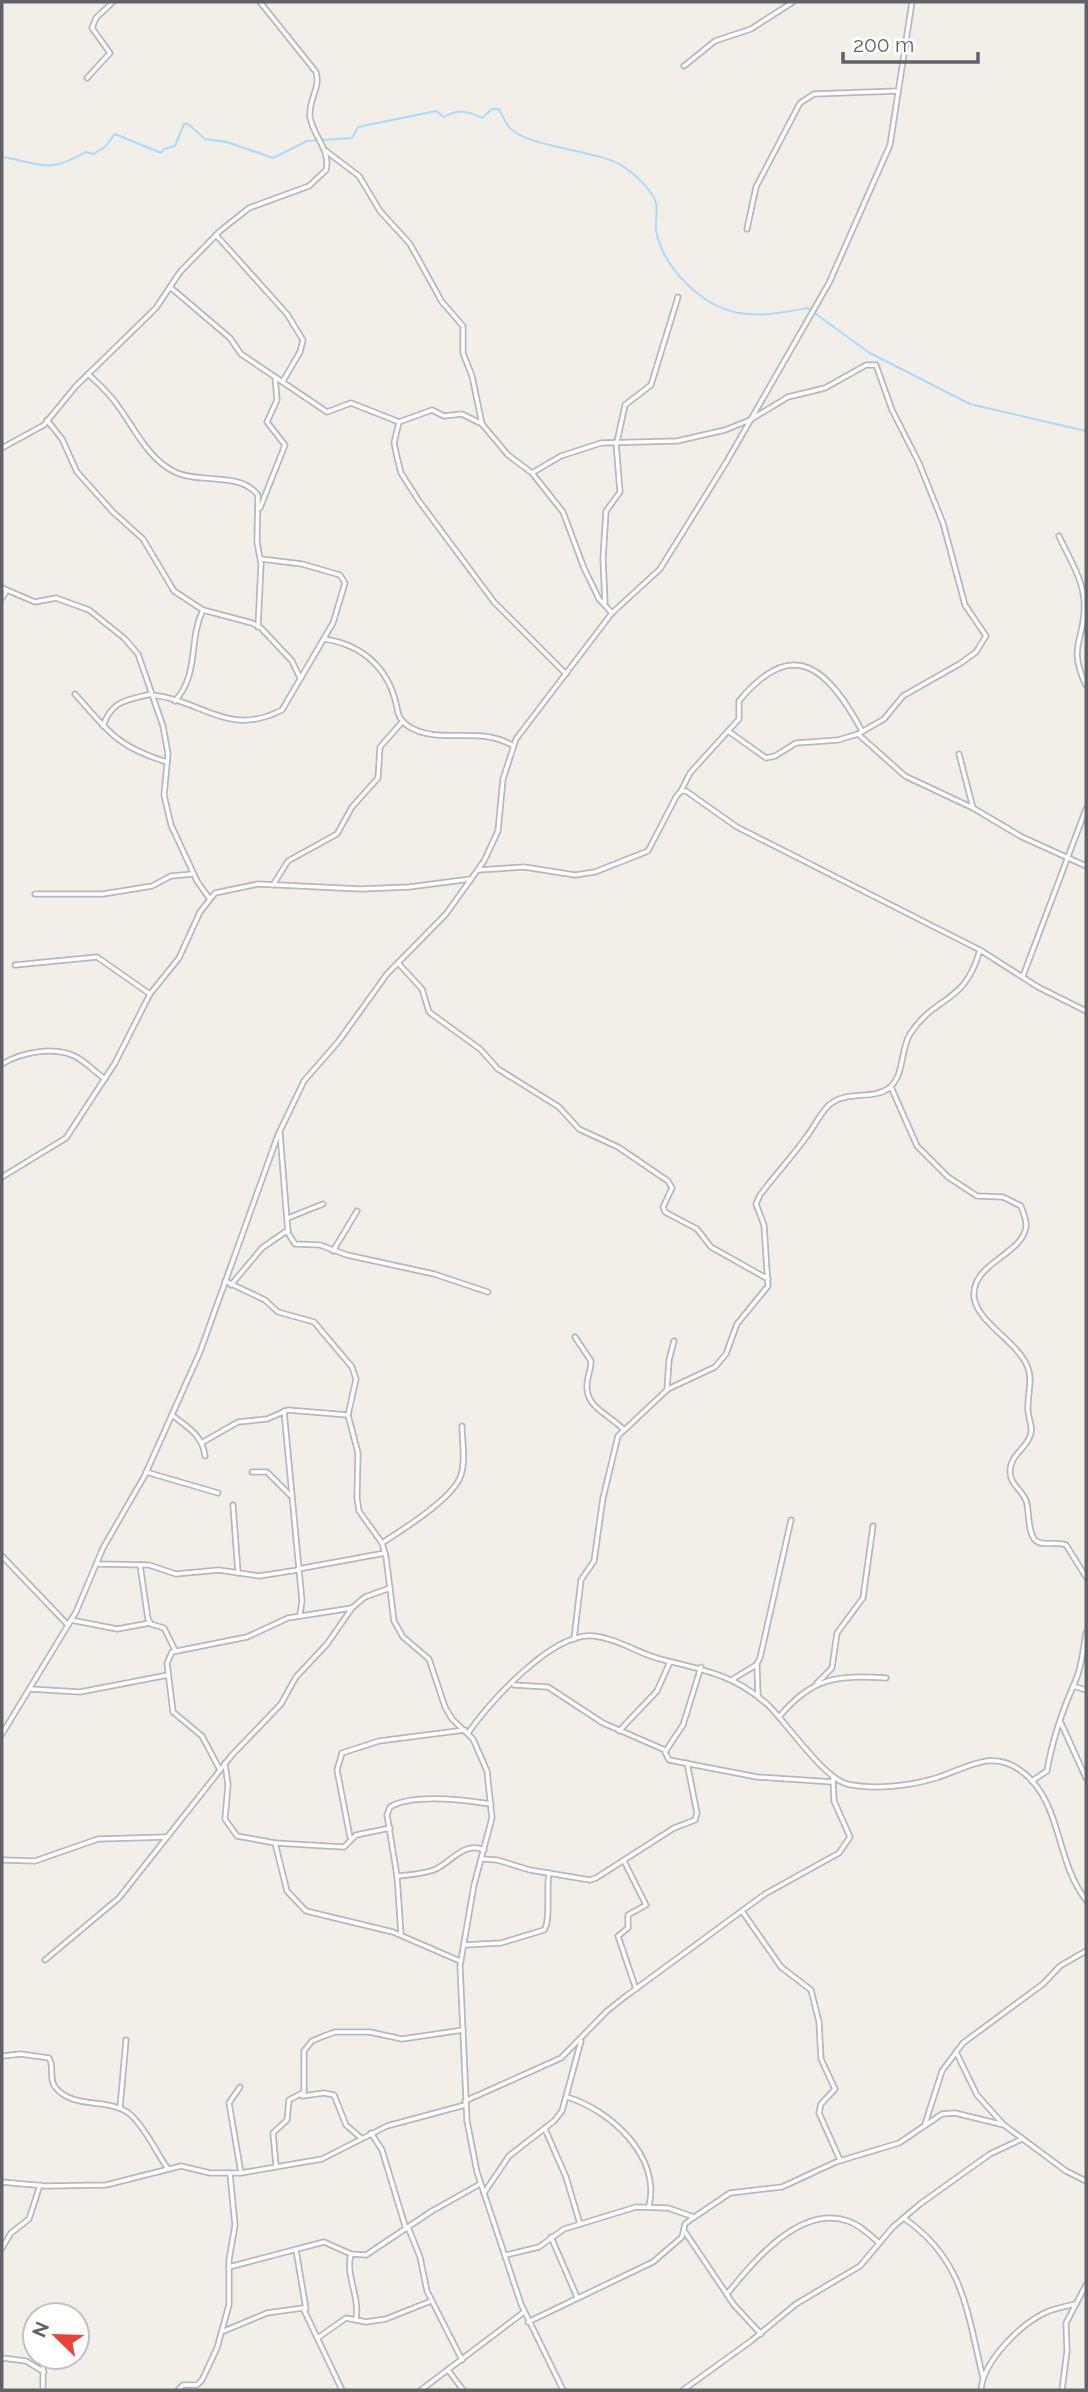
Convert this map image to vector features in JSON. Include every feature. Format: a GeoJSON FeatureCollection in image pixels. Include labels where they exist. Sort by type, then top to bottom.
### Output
{"type":"FeatureCollection","features":[{"type":"Feature","properties":{"kind":"street"},"geometry":{"type":"LineString","coordinates":[[88,78],[108,57],[109,51],[92,28],[96,18],[113,2]]}},
{"type":"Feature","properties":{"kind":"street"},"geometry":{"type":"LineString","coordinates":[[2,448],[32,434],[47,420],[88,374],[156,307],[216,235],[249,208],[316,183],[326,170],[326,151],[310,118],[310,107],[318,80],[316,72],[260,2]]}},
{"type":"Feature","properties":{"kind":"street"},"geometry":{"type":"LineString","coordinates":[[684,66],[715,41],[751,29],[793,2]]}},
{"type":"Feature","properties":{"kind":"street"},"geometry":{"type":"LineString","coordinates":[[2,1734],[71,1620],[96,1564],[146,1472],[201,1352],[280,1131],[304,1081],[338,1042],[370,995],[446,914],[478,870],[498,831],[503,779],[513,746],[530,719],[612,613],[660,569],[750,420],[828,283],[890,145],[912,2]]}},
{"type":"Feature","properties":{"kind":"street"},"geometry":{"type":"LineString","coordinates":[[747,229],[756,187],[800,103],[814,94],[897,91]]}},
{"type":"Feature","properties":{"kind":"street"},"geometry":{"type":"LineString","coordinates":[[326,151],[359,176],[380,211],[410,244],[442,302],[463,326],[463,353],[472,376],[482,424]]}},
{"type":"Feature","properties":{"kind":"street"},"geometry":{"type":"LineString","coordinates":[[216,235],[288,314],[303,340],[297,360],[283,381]]}},
{"type":"Feature","properties":{"kind":"street"},"geometry":{"type":"LineString","coordinates":[[170,287],[230,338],[241,354],[327,412],[351,403],[399,422],[432,410],[444,416],[462,414],[482,424],[508,455],[532,473],[563,512],[584,568],[605,606],[612,613]]}},
{"type":"Feature","properties":{"kind":"street"},"geometry":{"type":"LineString","coordinates":[[605,606],[603,559],[606,511],[620,492],[617,442],[625,405],[651,385],[678,297]]}},
{"type":"Feature","properties":{"kind":"street"},"geometry":{"type":"LineString","coordinates":[[532,473],[561,456],[617,442],[677,441],[700,437],[750,420],[788,397],[825,388],[866,365],[876,365],[892,410],[919,463],[943,523],[965,605],[986,636],[976,652],[903,696],[884,719],[860,732],[838,740],[796,743],[775,757],[766,758],[728,731]]}},
{"type":"Feature","properties":{"kind":"street"},"geometry":{"type":"LineString","coordinates":[[88,374],[105,389],[148,449],[164,466],[185,475],[233,481],[250,487],[258,495],[257,542],[261,559],[258,627]]}},
{"type":"Feature","properties":{"kind":"street"},"geometry":{"type":"LineString","coordinates":[[259,510],[285,445],[267,422],[277,400],[275,377]]}},
{"type":"Feature","properties":{"kind":"street"},"geometry":{"type":"LineString","coordinates":[[47,420],[62,439],[77,472],[113,512],[143,539],[174,591],[203,610],[258,627],[284,651],[300,678]]}},
{"type":"Feature","properties":{"kind":"street"},"geometry":{"type":"LineString","coordinates":[[399,422],[394,443],[401,473],[419,501],[494,602],[566,674]]}},
{"type":"Feature","properties":{"kind":"street"},"geometry":{"type":"LineString","coordinates":[[1059,536],[1084,597],[1076,652],[1077,664],[1086,685]]}},
{"type":"Feature","properties":{"kind":"street"},"geometry":{"type":"LineString","coordinates":[[103,726],[109,711],[121,701],[151,695],[239,722],[282,710],[332,623],[345,583],[337,573],[302,564],[261,559]]}},
{"type":"Feature","properties":{"kind":"street"},"geometry":{"type":"LineString","coordinates":[[2,588],[35,602],[56,598],[89,610],[124,638],[138,654],[163,726],[167,762],[164,795],[167,811],[193,874],[209,899]]}},
{"type":"Feature","properties":{"kind":"street"},"geometry":{"type":"LineString","coordinates":[[2,598],[7,590]]}},
{"type":"Feature","properties":{"kind":"street"},"geometry":{"type":"LineString","coordinates":[[176,701],[190,679],[195,654],[195,628],[203,610]]}},
{"type":"Feature","properties":{"kind":"street"},"geometry":{"type":"LineString","coordinates":[[324,639],[345,643],[375,661],[384,674],[403,721],[420,731],[440,735],[494,736],[513,746]]}},
{"type":"Feature","properties":{"kind":"street"},"geometry":{"type":"LineString","coordinates":[[478,870],[524,867],[575,876],[620,863],[651,848],[690,772],[739,719],[739,701],[744,694],[779,666],[787,664],[816,669],[840,695],[860,732],[905,776],[973,808],[1022,837],[1086,866]]}},
{"type":"Feature","properties":{"kind":"street"},"geometry":{"type":"LineString","coordinates":[[75,694],[113,738],[140,754],[167,762]]}},
{"type":"Feature","properties":{"kind":"street"},"geometry":{"type":"LineString","coordinates":[[273,885],[288,861],[331,838],[341,829],[352,807],[378,778],[378,756],[383,741],[403,721]]}},
{"type":"Feature","properties":{"kind":"street"},"geometry":{"type":"LineString","coordinates":[[959,754],[973,808]]}},
{"type":"Feature","properties":{"kind":"street"},"geometry":{"type":"LineString","coordinates":[[681,791],[690,793],[743,830],[980,950],[1086,1012]]}},
{"type":"Feature","properties":{"kind":"street"},"geometry":{"type":"LineString","coordinates":[[1023,976],[1086,809]]}},
{"type":"Feature","properties":{"kind":"street"},"geometry":{"type":"LineString","coordinates":[[36,894],[103,894],[152,886],[171,876],[193,874]]}},
{"type":"Feature","properties":{"kind":"street"},"geometry":{"type":"LineString","coordinates":[[2,1177],[66,1138],[105,1079],[150,994],[179,958],[209,899],[221,890],[258,884],[387,888],[471,879]]}},
{"type":"Feature","properties":{"kind":"street"},"geometry":{"type":"LineString","coordinates":[[574,1639],[581,1580],[594,1561],[603,1498],[610,1479],[615,1444],[623,1429],[667,1390],[715,1367],[726,1353],[737,1324],[768,1286],[764,1225],[756,1204],[760,1195],[829,1104],[848,1095],[875,1093],[891,1087],[899,1072],[910,1035],[933,1010],[965,986],[973,973],[980,950]]}},
{"type":"Feature","properties":{"kind":"street"},"geometry":{"type":"LineString","coordinates":[[15,965],[97,957],[150,994]]}},
{"type":"Feature","properties":{"kind":"street"},"geometry":{"type":"LineString","coordinates":[[398,963],[422,989],[429,1013],[480,1049],[498,1069],[559,1107],[579,1129],[618,1147],[668,1181],[672,1188],[663,1206],[665,1212],[697,1229],[711,1247],[768,1279]]}},
{"type":"Feature","properties":{"kind":"street"},"geometry":{"type":"LineString","coordinates":[[2,1064],[20,1056],[54,1051],[78,1058],[105,1079]]}},
{"type":"Feature","properties":{"kind":"street"},"geometry":{"type":"LineString","coordinates":[[891,1087],[917,1146],[948,1177],[977,1196],[1003,1197],[1021,1206],[1027,1224],[1022,1236],[987,1268],[976,1285],[974,1298],[981,1311],[1022,1355],[1030,1371],[1027,1409],[1032,1431],[1029,1439],[1013,1458],[1010,1471],[1014,1484],[1026,1497],[1033,1536],[1040,1543],[1066,1545],[1086,1577]]}},
{"type":"Feature","properties":{"kind":"street"},"geometry":{"type":"LineString","coordinates":[[280,1131],[288,1230],[290,1240],[295,1244],[320,1245],[333,1251],[433,1274],[488,1292]]}},
{"type":"Feature","properties":{"kind":"street"},"geometry":{"type":"LineString","coordinates":[[288,1218],[323,1204]]}},
{"type":"Feature","properties":{"kind":"street"},"geometry":{"type":"LineString","coordinates":[[333,1251],[357,1211]]}},
{"type":"Feature","properties":{"kind":"street"},"geometry":{"type":"LineString","coordinates":[[231,1285],[262,1248],[288,1230]]}},
{"type":"Feature","properties":{"kind":"street"},"geometry":{"type":"LineString","coordinates":[[225,1281],[265,1300],[278,1312],[314,1322],[352,1367],[356,1379],[348,1415],[358,1453],[356,1487],[359,1511],[382,1543],[394,1620],[403,1637],[429,1659],[445,1707],[452,1719],[467,1732],[487,1771],[492,1804],[460,1961],[465,2103],[481,2184],[524,2312],[563,2390]]}},
{"type":"Feature","properties":{"kind":"street"},"geometry":{"type":"LineString","coordinates":[[575,1337],[591,1361],[587,1381],[589,1396],[596,1407],[623,1429]]}},
{"type":"Feature","properties":{"kind":"street"},"geometry":{"type":"LineString","coordinates":[[667,1390],[669,1360],[674,1341]]}},
{"type":"Feature","properties":{"kind":"street"},"geometry":{"type":"LineString","coordinates":[[203,1442],[238,1422],[267,1419],[284,1411],[348,1415]]}},
{"type":"Feature","properties":{"kind":"street"},"geometry":{"type":"LineString","coordinates":[[284,1411],[300,1615]]}},
{"type":"Feature","properties":{"kind":"street"},"geometry":{"type":"LineString","coordinates":[[172,1415],[203,1442],[205,1456]]}},
{"type":"Feature","properties":{"kind":"street"},"geometry":{"type":"LineString","coordinates":[[382,1543],[432,1508],[458,1481],[463,1466],[462,1426]]}},
{"type":"Feature","properties":{"kind":"street"},"geometry":{"type":"LineString","coordinates":[[146,1472],[218,1493]]}},
{"type":"Feature","properties":{"kind":"street"},"geometry":{"type":"LineString","coordinates":[[253,1472],[267,1472],[290,1494]]}},
{"type":"Feature","properties":{"kind":"street"},"geometry":{"type":"LineString","coordinates":[[233,1505],[238,1573]]}},
{"type":"Feature","properties":{"kind":"street"},"geometry":{"type":"LineString","coordinates":[[758,1698],[757,1663],[782,1571],[791,1520]]}},
{"type":"Feature","properties":{"kind":"street"},"geometry":{"type":"LineString","coordinates":[[779,1717],[832,1668],[837,1633],[863,1598],[873,1526]]}},
{"type":"Feature","properties":{"kind":"street"},"geometry":{"type":"LineString","coordinates":[[96,1564],[141,1565],[176,1574],[219,1570],[258,1576],[385,1553]]}},
{"type":"Feature","properties":{"kind":"street"},"geometry":{"type":"LineString","coordinates":[[2,1556],[68,1625]]}},
{"type":"Feature","properties":{"kind":"street"},"geometry":{"type":"LineString","coordinates":[[141,1565],[143,1599],[150,1623]]}},
{"type":"Feature","properties":{"kind":"street"},"geometry":{"type":"LineString","coordinates":[[45,1960],[119,1898],[225,1763],[281,1704],[296,1677],[327,1644],[352,1608],[365,1597],[390,1588]]}},
{"type":"Feature","properties":{"kind":"street"},"geometry":{"type":"LineString","coordinates":[[220,1770],[202,1736],[173,1712],[168,1675],[169,1656],[175,1651],[247,1637],[300,1615],[352,1608]]}},
{"type":"Feature","properties":{"kind":"street"},"geometry":{"type":"LineString","coordinates":[[71,1620],[117,1629],[150,1623],[164,1628],[175,1651]]}},
{"type":"Feature","properties":{"kind":"street"},"geometry":{"type":"LineString","coordinates":[[1032,1781],[1047,1770],[1086,1633]]}},
{"type":"Feature","properties":{"kind":"street"},"geometry":{"type":"LineString","coordinates":[[2,2182],[106,2185],[181,2166],[230,2174],[241,2173],[322,2159],[370,2133],[465,2103],[548,2066],[581,2040],[607,2011],[636,1989],[765,1894],[817,1866],[845,1847],[850,1837],[834,1801],[833,1780],[779,1717],[733,1679],[701,1667],[670,1662],[608,1638],[581,1636],[542,1656],[467,1732],[379,1741],[342,1753],[337,1770],[350,1839]]}},
{"type":"Feature","properties":{"kind":"street"},"geometry":{"type":"LineString","coordinates":[[619,1731],[657,1691],[670,1662]]}},
{"type":"Feature","properties":{"kind":"street"},"geometry":{"type":"LineString","coordinates":[[733,1679],[757,1663]]}},
{"type":"Feature","properties":{"kind":"street"},"geometry":{"type":"LineString","coordinates":[[665,1750],[683,1725],[701,1667]]}},
{"type":"Feature","properties":{"kind":"street"},"geometry":{"type":"LineString","coordinates":[[30,1689],[80,1692],[168,1675]]}},
{"type":"Feature","properties":{"kind":"street"},"geometry":{"type":"LineString","coordinates":[[817,1683],[849,1676],[886,1678]]}},
{"type":"Feature","properties":{"kind":"street"},"geometry":{"type":"LineString","coordinates":[[512,1685],[548,1688],[619,1731],[665,1750],[669,1760],[757,1777],[833,1780],[860,1786],[910,1784],[935,1779],[979,1761],[993,1759],[1015,1767],[1032,1781],[1048,1800],[1064,1858],[1086,1900]]}},
{"type":"Feature","properties":{"kind":"street"},"geometry":{"type":"LineString","coordinates":[[1073,1686],[1086,1689]]}},
{"type":"Feature","properties":{"kind":"street"},"geometry":{"type":"LineString","coordinates":[[1061,1723],[1086,1778]]}},
{"type":"Feature","properties":{"kind":"street"},"geometry":{"type":"LineString","coordinates":[[225,1763],[228,1785],[225,1819],[237,1836],[275,1843],[344,1847],[350,1839],[364,1832],[390,1828]]}},
{"type":"Feature","properties":{"kind":"street"},"geometry":{"type":"LineString","coordinates":[[481,1859],[491,1858],[530,1870],[590,1880],[674,1828],[695,1820],[697,1814],[687,1763]]}},
{"type":"Feature","properties":{"kind":"street"},"geometry":{"type":"LineString","coordinates":[[401,1935],[397,1876],[388,1811],[396,1803],[453,1800],[492,1804]]}},
{"type":"Feature","properties":{"kind":"street"},"geometry":{"type":"LineString","coordinates":[[2,1860],[35,1861],[98,1839],[169,1837]]}},
{"type":"Feature","properties":{"kind":"street"},"geometry":{"type":"LineString","coordinates":[[275,1843],[287,1891],[306,1911],[401,1935],[460,1961]]}},
{"type":"Feature","properties":{"kind":"street"},"geometry":{"type":"LineString","coordinates":[[397,1876],[436,1869],[446,1860],[473,1847],[484,1850]]}},
{"type":"Feature","properties":{"kind":"street"},"geometry":{"type":"LineString","coordinates":[[624,1861],[646,1905],[628,1915],[628,1928],[618,1936],[636,1989]]}},
{"type":"Feature","properties":{"kind":"street"},"geometry":{"type":"LineString","coordinates":[[464,1945],[501,1943],[544,1930],[549,1923],[545,1895],[550,1872]]}},
{"type":"Feature","properties":{"kind":"street"},"geometry":{"type":"LineString","coordinates":[[742,1911],[781,1967],[811,1990],[818,2022],[821,2059],[835,2089],[821,2104],[819,2113],[840,2160]]}},
{"type":"Feature","properties":{"kind":"street"},"geometry":{"type":"LineString","coordinates":[[925,2126],[935,2087],[956,2052],[981,2028],[1043,1983],[1060,1966],[1086,1951]]}},
{"type":"Feature","properties":{"kind":"street"},"geometry":{"type":"LineString","coordinates":[[301,2096],[304,2092],[304,2051],[312,2041],[324,2036],[335,2032],[370,2032],[402,2039],[463,2029]]}},
{"type":"Feature","properties":{"kind":"street"},"geometry":{"type":"LineString","coordinates":[[120,2108],[126,2040]]}},
{"type":"Feature","properties":{"kind":"street"},"geometry":{"type":"LineString","coordinates":[[484,2193],[509,2156],[545,2129],[562,2110],[581,2040]]}},
{"type":"Feature","properties":{"kind":"street"},"geometry":{"type":"LineString","coordinates":[[956,2052],[977,2095],[1004,2125],[1066,2171],[1086,2181]]}},
{"type":"Feature","properties":{"kind":"street"},"geometry":{"type":"LineString","coordinates":[[2,2056],[47,2057],[52,2061],[52,2082],[56,2090],[74,2099],[120,2108],[131,2115],[168,2169]]}},
{"type":"Feature","properties":{"kind":"street"},"geometry":{"type":"LineString","coordinates":[[240,2087],[229,2104],[241,2173]]}},
{"type":"Feature","properties":{"kind":"street"},"geometry":{"type":"LineString","coordinates":[[276,2166],[273,2133],[287,2120],[289,2100],[301,2096],[324,2093],[334,2095],[346,2125],[361,2138]]}},
{"type":"Feature","properties":{"kind":"street"},"geometry":{"type":"LineString","coordinates":[[567,2096],[604,2113],[623,2132],[643,2162],[650,2181],[649,2206]]}},
{"type":"Feature","properties":{"kind":"street"},"geometry":{"type":"LineString","coordinates":[[528,2322],[653,2262],[682,2237],[685,2224],[730,2193],[782,2187],[840,2160],[899,2143],[942,2114],[955,2113],[1004,2125]]}},
{"type":"Feature","properties":{"kind":"street"},"geometry":{"type":"LineString","coordinates":[[545,2129],[566,2177],[580,2224]]}},
{"type":"Feature","properties":{"kind":"street"},"geometry":{"type":"LineString","coordinates":[[370,2133],[382,2150],[431,2301],[462,2360]]}},
{"type":"Feature","properties":{"kind":"street"},"geometry":{"type":"LineString","coordinates":[[683,2390],[761,2334],[796,2304],[860,2266],[879,2243],[905,2219],[969,2168],[1022,2139]]}},
{"type":"Feature","properties":{"kind":"street"},"geometry":{"type":"LineString","coordinates":[[178,2390],[202,2380],[224,2330],[229,2305],[229,2267],[236,2225],[230,2174]]}},
{"type":"Feature","properties":{"kind":"street"},"geometry":{"type":"LineString","coordinates":[[229,2267],[324,2242],[351,2253],[366,2255],[481,2184]]}},
{"type":"Feature","properties":{"kind":"street"},"geometry":{"type":"LineString","coordinates":[[2,2248],[11,2233],[29,2219],[40,2185]]}},
{"type":"Feature","properties":{"kind":"street"},"geometry":{"type":"LineString","coordinates":[[506,2255],[539,2247],[551,2236],[580,2224],[649,2206],[668,2208],[694,2217]]}},
{"type":"Feature","properties":{"kind":"street"},"geometry":{"type":"LineString","coordinates":[[727,2294],[775,2241],[806,2224],[826,2219],[846,2220],[879,2243]]}},
{"type":"Feature","properties":{"kind":"street"},"geometry":{"type":"LineString","coordinates":[[905,2219],[923,2231],[954,2271],[969,2313],[982,2378],[981,2390]]}},
{"type":"Feature","properties":{"kind":"street"},"geometry":{"type":"LineString","coordinates":[[684,2231],[727,2294],[761,2334]]}},
{"type":"Feature","properties":{"kind":"street"},"geometry":{"type":"LineString","coordinates":[[551,2236],[577,2297]]}},
{"type":"Feature","properties":{"kind":"street"},"geometry":{"type":"LineString","coordinates":[[296,2250],[306,2309],[342,2390]]}},
{"type":"Feature","properties":{"kind":"street"},"geometry":{"type":"LineString","coordinates":[[351,2253],[349,2269],[358,2302],[356,2319]]}},
{"type":"Feature","properties":{"kind":"street"},"geometry":{"type":"LineString","coordinates":[[1062,2390],[1067,2351],[1066,2323],[1086,2285]]}},
{"type":"Feature","properties":{"kind":"street"},"geometry":{"type":"LineString","coordinates":[[319,2337],[345,2318],[366,2322],[386,2319],[431,2301]]}},
{"type":"Feature","properties":{"kind":"street"},"geometry":{"type":"LineString","coordinates":[[982,2378],[1009,2340],[1046,2312],[1076,2304]]}},
{"type":"Feature","properties":{"kind":"street"},"geometry":{"type":"LineString","coordinates":[[224,2330],[279,2310],[301,2307],[306,2309]]}},
{"type":"Feature","properties":{"kind":"street"},"geometry":{"type":"LineString","coordinates":[[421,2390],[524,2312]]}},
{"type":"Feature","properties":{"kind":"street"},"geometry":{"type":"LineString","coordinates":[[2,2358],[26,2361],[44,2372],[43,2390]]}},
{"type":"Feature","properties":{"kind":"street"},"geometry":{"type":"LineString","coordinates":[[448,2371],[463,2390]]}},
{"type":"Feature","properties":{"kind":"waterway"},"geometry":{"type":"LineString","coordinates":[[2,157],[52,165],[86,152],[93,154],[105,147],[115,134],[161,153],[164,149],[175,146],[184,124],[188,124],[205,139],[227,142],[273,158],[307,141],[352,138],[358,127],[436,111],[444,117],[463,112],[482,118],[492,109],[499,109],[509,127],[530,140],[612,161],[638,178],[656,203],[656,230],[667,258],[686,283],[711,302],[725,309],[747,314],[774,314],[808,308],[868,352],[970,404],[1086,431]]}}]}
